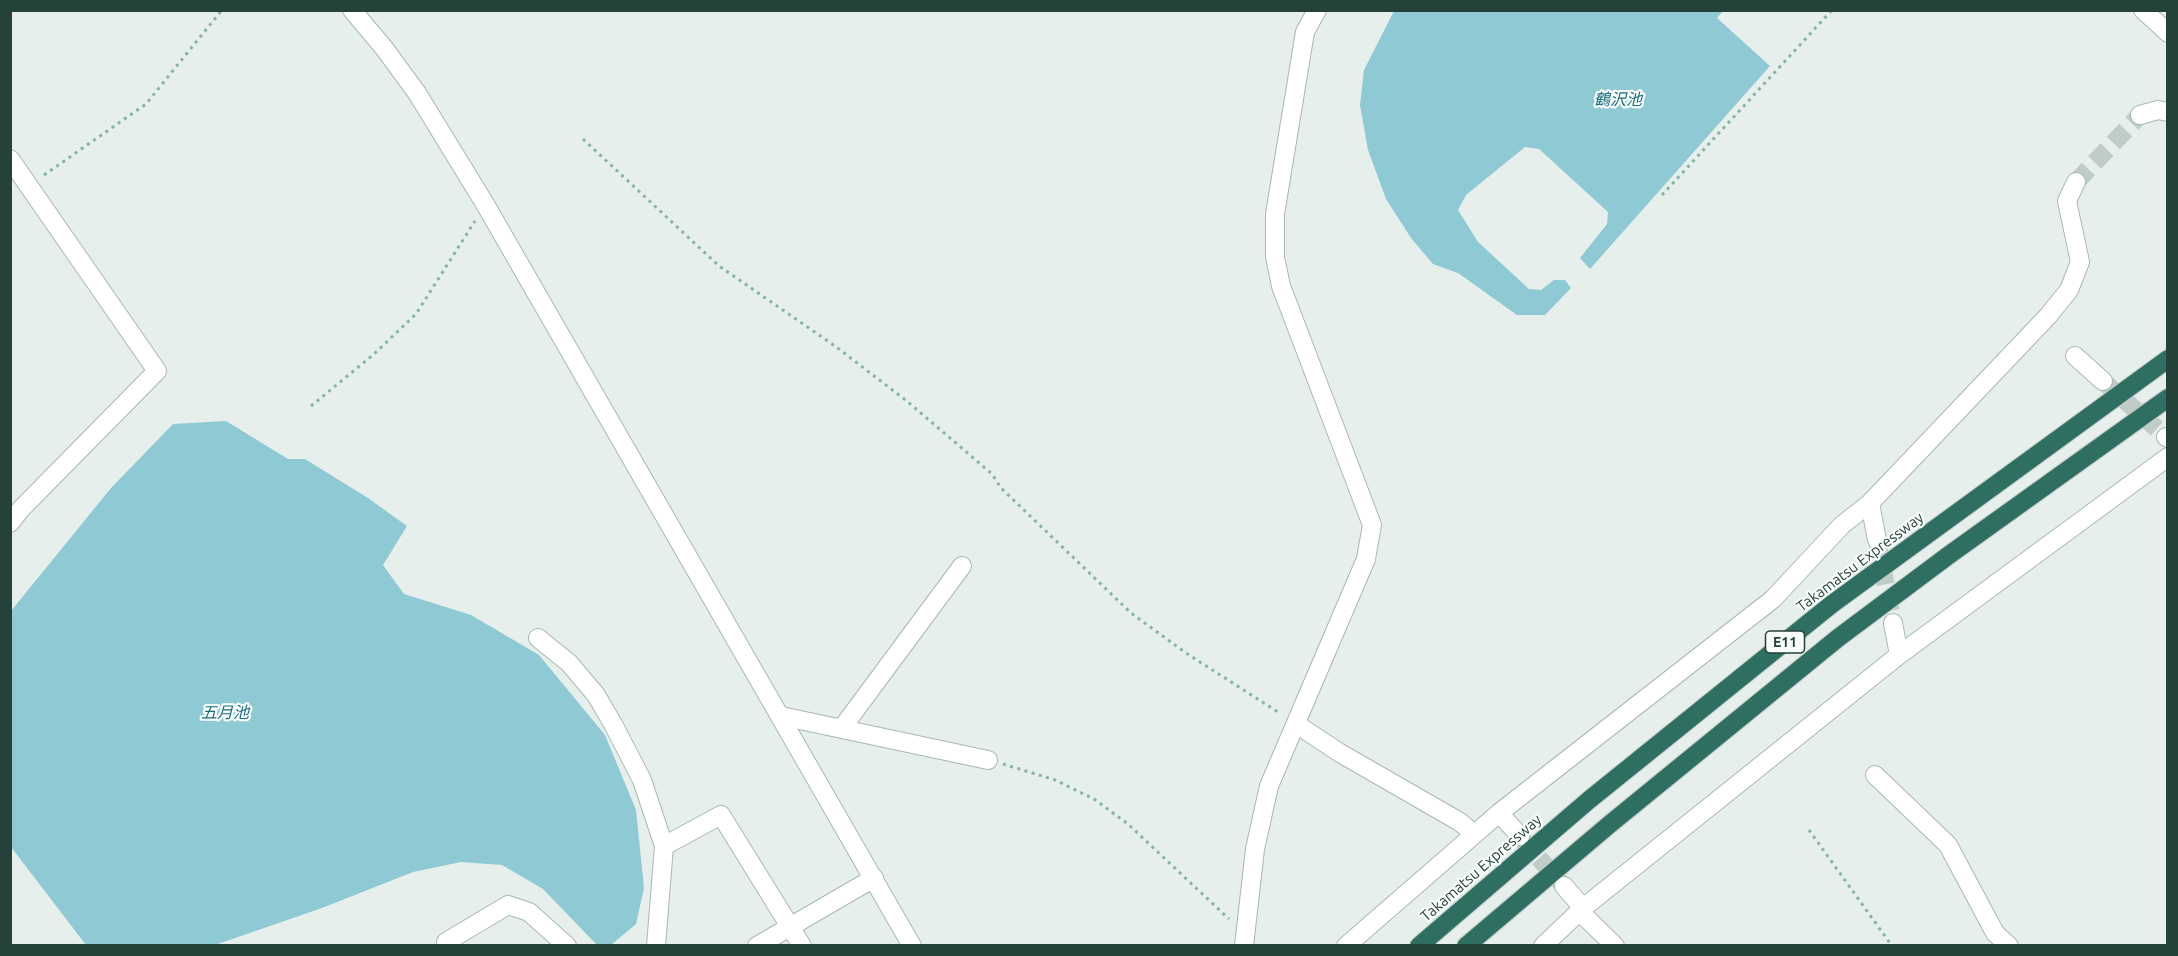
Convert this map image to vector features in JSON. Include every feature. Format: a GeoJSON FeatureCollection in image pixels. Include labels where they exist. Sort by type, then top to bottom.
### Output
{"type":"FeatureCollection","features":[{"type":"Feature","properties":{"kind":"highway","name":"Takamatsu Expressway"},"geometry":{"type":"LineString","coordinates":[[1419,945],[1589,800],[1832,604],[2168,359]]}},
{"type":"Feature","properties":{"kind":"highway","name":"E11"},"geometry":{"type":"LineString","coordinates":[[1466,945],[1838,638],[1949,555],[2168,398]]}},
{"type":"Feature","properties":{"kind":"street"},"geometry":{"type":"LineString","coordinates":[[352,10],[417,93],[485,204],[912,945]]}},
{"type":"Feature","properties":{"kind":"street"},"geometry":{"type":"LineString","coordinates":[[1245,940],[1255,849],[1269,786],[1366,559],[1372,525],[1281,286],[1275,257],[1275,214],[1303,43],[1305,32],[1317,10]]}},
{"type":"Feature","properties":{"kind":"street"},"geometry":{"type":"LineString","coordinates":[[2143,10],[2168,33]]}},
{"type":"Feature","properties":{"kind":"street"},"geometry":{"type":"LineString","coordinates":[[2140,115],[2158,110],[2168,112]]}},
{"type":"Feature","properties":{"kind":"street"},"geometry":{"type":"LineString","coordinates":[[10,159],[157,371],[21,509],[10,523]]}},
{"type":"Feature","properties":{"kind":"street"},"geometry":{"type":"LineString","coordinates":[[1346,945],[1499,813],[1773,599],[1842,525],[1870,503],[2049,316],[2069,290],[2080,262],[2067,201],[2076,182]]}},
{"type":"Feature","properties":{"kind":"street"},"geometry":{"type":"LineString","coordinates":[[2075,356],[2103,381]]}},
{"type":"Feature","properties":{"kind":"street"},"geometry":{"type":"LineString","coordinates":[[1543,945],[1581,910],[1899,655],[2168,457]]}},
{"type":"Feature","properties":{"kind":"street"},"geometry":{"type":"LineString","coordinates":[[1870,503],[1877,540]]}},
{"type":"Feature","properties":{"kind":"street"},"geometry":{"type":"LineString","coordinates":[[842,728],[962,566]]}},
{"type":"Feature","properties":{"kind":"street"},"geometry":{"type":"LineString","coordinates":[[1893,623],[1899,655]]}},
{"type":"Feature","properties":{"kind":"street"},"geometry":{"type":"LineString","coordinates":[[538,638],[570,663],[596,695],[642,780],[664,846],[656,945]]}},
{"type":"Feature","properties":{"kind":"street"},"geometry":{"type":"LineString","coordinates":[[781,716],[988,760]]}},
{"type":"Feature","properties":{"kind":"street"},"geometry":{"type":"LineString","coordinates":[[1296,724],[1349,759],[1460,822],[1474,834]]}},
{"type":"Feature","properties":{"kind":"street"},"geometry":{"type":"LineString","coordinates":[[1875,775],[1948,845],[1995,933],[2009,945]]}},
{"type":"Feature","properties":{"kind":"street"},"geometry":{"type":"LineString","coordinates":[[1499,813],[1520,836]]}},
{"type":"Feature","properties":{"kind":"street"},"geometry":{"type":"LineString","coordinates":[[664,846],[721,815],[802,945]]}},
{"type":"Feature","properties":{"kind":"street"},"geometry":{"type":"LineString","coordinates":[[757,945],[874,878]]}},
{"type":"Feature","properties":{"kind":"street"},"geometry":{"type":"LineString","coordinates":[[1564,886],[1581,910],[1615,945]]}},
{"type":"Feature","properties":{"kind":"street"},"geometry":{"type":"LineString","coordinates":[[448,945],[446,942],[508,906],[529,912],[567,945]]}},
{"type":"Feature","properties":{"kind":"path"},"geometry":{"type":"LineString","coordinates":[[30,185],[146,104],[222,10]]}},
{"type":"Feature","properties":{"kind":"path"},"geometry":{"type":"LineString","coordinates":[[1662,195],[1832,10]]}},
{"type":"Feature","properties":{"kind":"path"},"geometry":{"type":"LineString","coordinates":[[583,139],[719,266],[835,346],[908,402],[992,474],[1001,488],[1131,613],[1186,653],[1296,724]]}},
{"type":"Feature","properties":{"kind":"path"},"geometry":{"type":"LineString","coordinates":[[311,406],[373,355],[416,314],[485,204]]}},
{"type":"Feature","properties":{"kind":"path"},"geometry":{"type":"LineString","coordinates":[[988,760],[1055,780],[1094,799],[1128,824],[1182,873],[1245,940]]}},
{"type":"Feature","properties":{"kind":"path"},"geometry":{"type":"LineString","coordinates":[[1809,830],[1892,945]]}},
{"type":"Feature","properties":{"kind":"water","name":"鶴沢池"},"geometry":{"type":"Polygon","coordinates":[[[1394,11],[1723,11],[1717,18],[1770,66],[1590,269],[1580,258],[1607,224],[1608,212],[1539,149],[1525,147],[1466,195],[1458,210],[1478,242],[1529,289],[1541,290],[1554,280],[1565,280],[1571,288],[1545,315],[1517,315],[1458,273],[1433,264],[1411,238],[1386,199],[1368,150],[1360,105],[1364,70],[1394,11]]]}},
{"type":"Feature","properties":{"kind":"water","name":"五月池"},"geometry":{"type":"Polygon","coordinates":[[[226,421],[288,459],[305,459],[368,498],[407,526],[383,565],[404,594],[471,615],[539,655],[605,735],[636,810],[644,888],[636,924],[611,945],[597,945],[543,889],[502,865],[461,862],[413,872],[322,908],[215,945],[86,945],[11,847],[11,611],[111,488],[173,424],[226,421]]]}},
{"type":"Feature","properties":{"kind":"tunnel"},"geometry":{"type":"LineString","coordinates":[[2076,182],[2140,115]]}},
{"type":"Feature","properties":{"kind":"tunnel"},"geometry":{"type":"LineString","coordinates":[[2103,381],[2166,437]]}},
{"type":"Feature","properties":{"kind":"tunnel"},"geometry":{"type":"LineString","coordinates":[[1877,540],[1893,623]]}},
{"type":"Feature","properties":{"kind":"tunnel"},"geometry":{"type":"LineString","coordinates":[[1521,838],[1562,884]]}}]}
